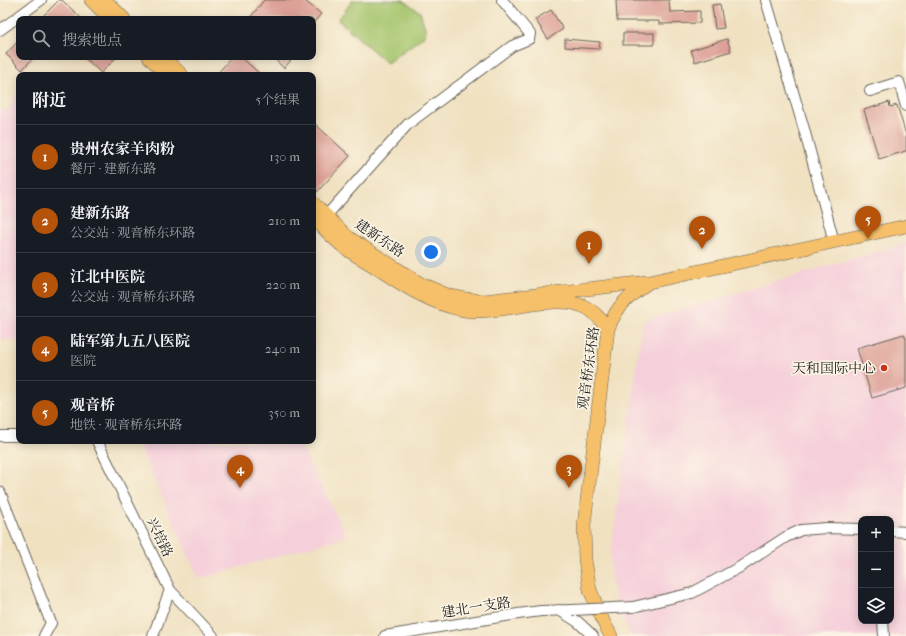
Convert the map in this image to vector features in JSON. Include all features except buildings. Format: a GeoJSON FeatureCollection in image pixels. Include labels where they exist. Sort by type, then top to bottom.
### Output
{"type":"FeatureCollection","features":[{"type":"Feature","properties":{"kind":"main road"},"geometry":{"type":"LineString","coordinates":[[91,0],[107,16]]}},
{"type":"Feature","properties":{"kind":"main road"},"geometry":{"type":"LineString","coordinates":[[105,0],[121,16]]}},
{"type":"Feature","properties":{"kind":"main road"},"geometry":{"type":"LineString","coordinates":[[152,60],[164,72]]}},
{"type":"Feature","properties":{"kind":"main road"},"geometry":{"type":"LineString","coordinates":[[166,60],[179,72]]}},
{"type":"Feature","properties":{"kind":"main road","name":"建新东路"},"geometry":{"type":"LineString","coordinates":[[316,206],[349,238],[419,283],[447,295],[466,300],[484,301],[649,282]]}},
{"type":"Feature","properties":{"kind":"main road","name":"建新东路"},"geometry":{"type":"LineString","coordinates":[[316,221],[343,247],[414,292],[428,299],[459,309],[483,312],[550,302],[563,302],[585,307],[592,312],[608,329]]}},
{"type":"Feature","properties":{"kind":"main road","name":"观音桥东环路"},"geometry":{"type":"LineString","coordinates":[[611,636],[590,590],[585,560],[584,525],[608,329],[618,308],[630,296],[649,282],[906,226]]}},
{"type":"Feature","properties":{"kind":"street"},"geometry":{"type":"LineString","coordinates":[[19,16],[40,0]]}},
{"type":"Feature","properties":{"kind":"street"},"geometry":{"type":"LineString","coordinates":[[326,216],[408,124],[512,46],[529,39],[530,34],[502,0]]}},
{"type":"Feature","properties":{"kind":"street"},"geometry":{"type":"LineString","coordinates":[[766,0],[804,129],[834,242]]}},
{"type":"Feature","properties":{"kind":"street"},"geometry":{"type":"LineString","coordinates":[[0,30],[16,18]]}},
{"type":"Feature","properties":{"kind":"street"},"geometry":{"type":"LineString","coordinates":[[870,91],[899,82],[906,106]]}},
{"type":"Feature","properties":{"kind":"street"},"geometry":{"type":"LineString","coordinates":[[0,436],[16,436]]}},
{"type":"Feature","properties":{"kind":"street","name":"兴培路"},"geometry":{"type":"LineString","coordinates":[[98,444],[170,590],[213,636]]}},
{"type":"Feature","properties":{"kind":"street"},"geometry":{"type":"LineString","coordinates":[[0,492],[51,623],[44,636]]}},
{"type":"Feature","properties":{"kind":"street","name":"建北一支路"},"geometry":{"type":"LineString","coordinates":[[385,636],[518,614],[559,610],[632,607],[692,593],[740,567],[786,537],[800,530],[826,528],[858,530]]}},
{"type":"Feature","properties":{"kind":"street"},"geometry":{"type":"LineString","coordinates":[[894,531],[906,532]]}},
{"type":"Feature","properties":{"kind":"street"},"geometry":{"type":"LineString","coordinates":[[154,636],[170,590]]}},
{"type":"Feature","properties":{"kind":"street"},"geometry":{"type":"LineString","coordinates":[[559,610],[578,622],[593,636]]}},
{"type":"Feature","properties":{"kind":"street"},"geometry":{"type":"LineString","coordinates":[[883,624],[884,636]]}},
{"type":"Feature","properties":{"kind":"shaded area"},"geometry":{"type":"Polygon","coordinates":[[[16,95],[16,342],[0,339],[0,110],[8,110],[16,95]]]}},
{"type":"Feature","properties":{"kind":"shaded area"},"geometry":{"type":"Polygon","coordinates":[[[906,243],[906,636],[631,636],[616,600],[611,580],[610,559],[643,321],[906,243]]]}},
{"type":"Feature","properties":{"kind":"shaded area"},"geometry":{"type":"Polygon","coordinates":[[[138,444],[300,444],[347,536],[199,579],[138,444]]]}},
{"type":"Feature","properties":{"kind":"green space"},"geometry":{"type":"Polygon","coordinates":[[[353,0],[403,0],[420,12],[426,31],[424,36],[387,63],[338,20],[353,0]]]}},
{"type":"Feature","properties":{"kind":"place","name":"观音桥"},"geometry":{"type":"Point","coordinates":[868,239]}},
{"type":"Feature","properties":{"kind":"place","name":"建新东路"},"geometry":{"type":"Point","coordinates":[702,249]}},
{"type":"Feature","properties":{"kind":"place","name":"贵州农家羊肉粉"},"geometry":{"type":"Point","coordinates":[589,264]}},
{"type":"Feature","properties":{"kind":"place","name":"天和国际中心"},"geometry":{"type":"Point","coordinates":[884,368]}},
{"type":"Feature","properties":{"kind":"place","name":"陆军第九五八医院"},"geometry":{"type":"Point","coordinates":[240,488]}},
{"type":"Feature","properties":{"kind":"place","name":"江北中医院"},"geometry":{"type":"Point","coordinates":[569,488]}}]}
